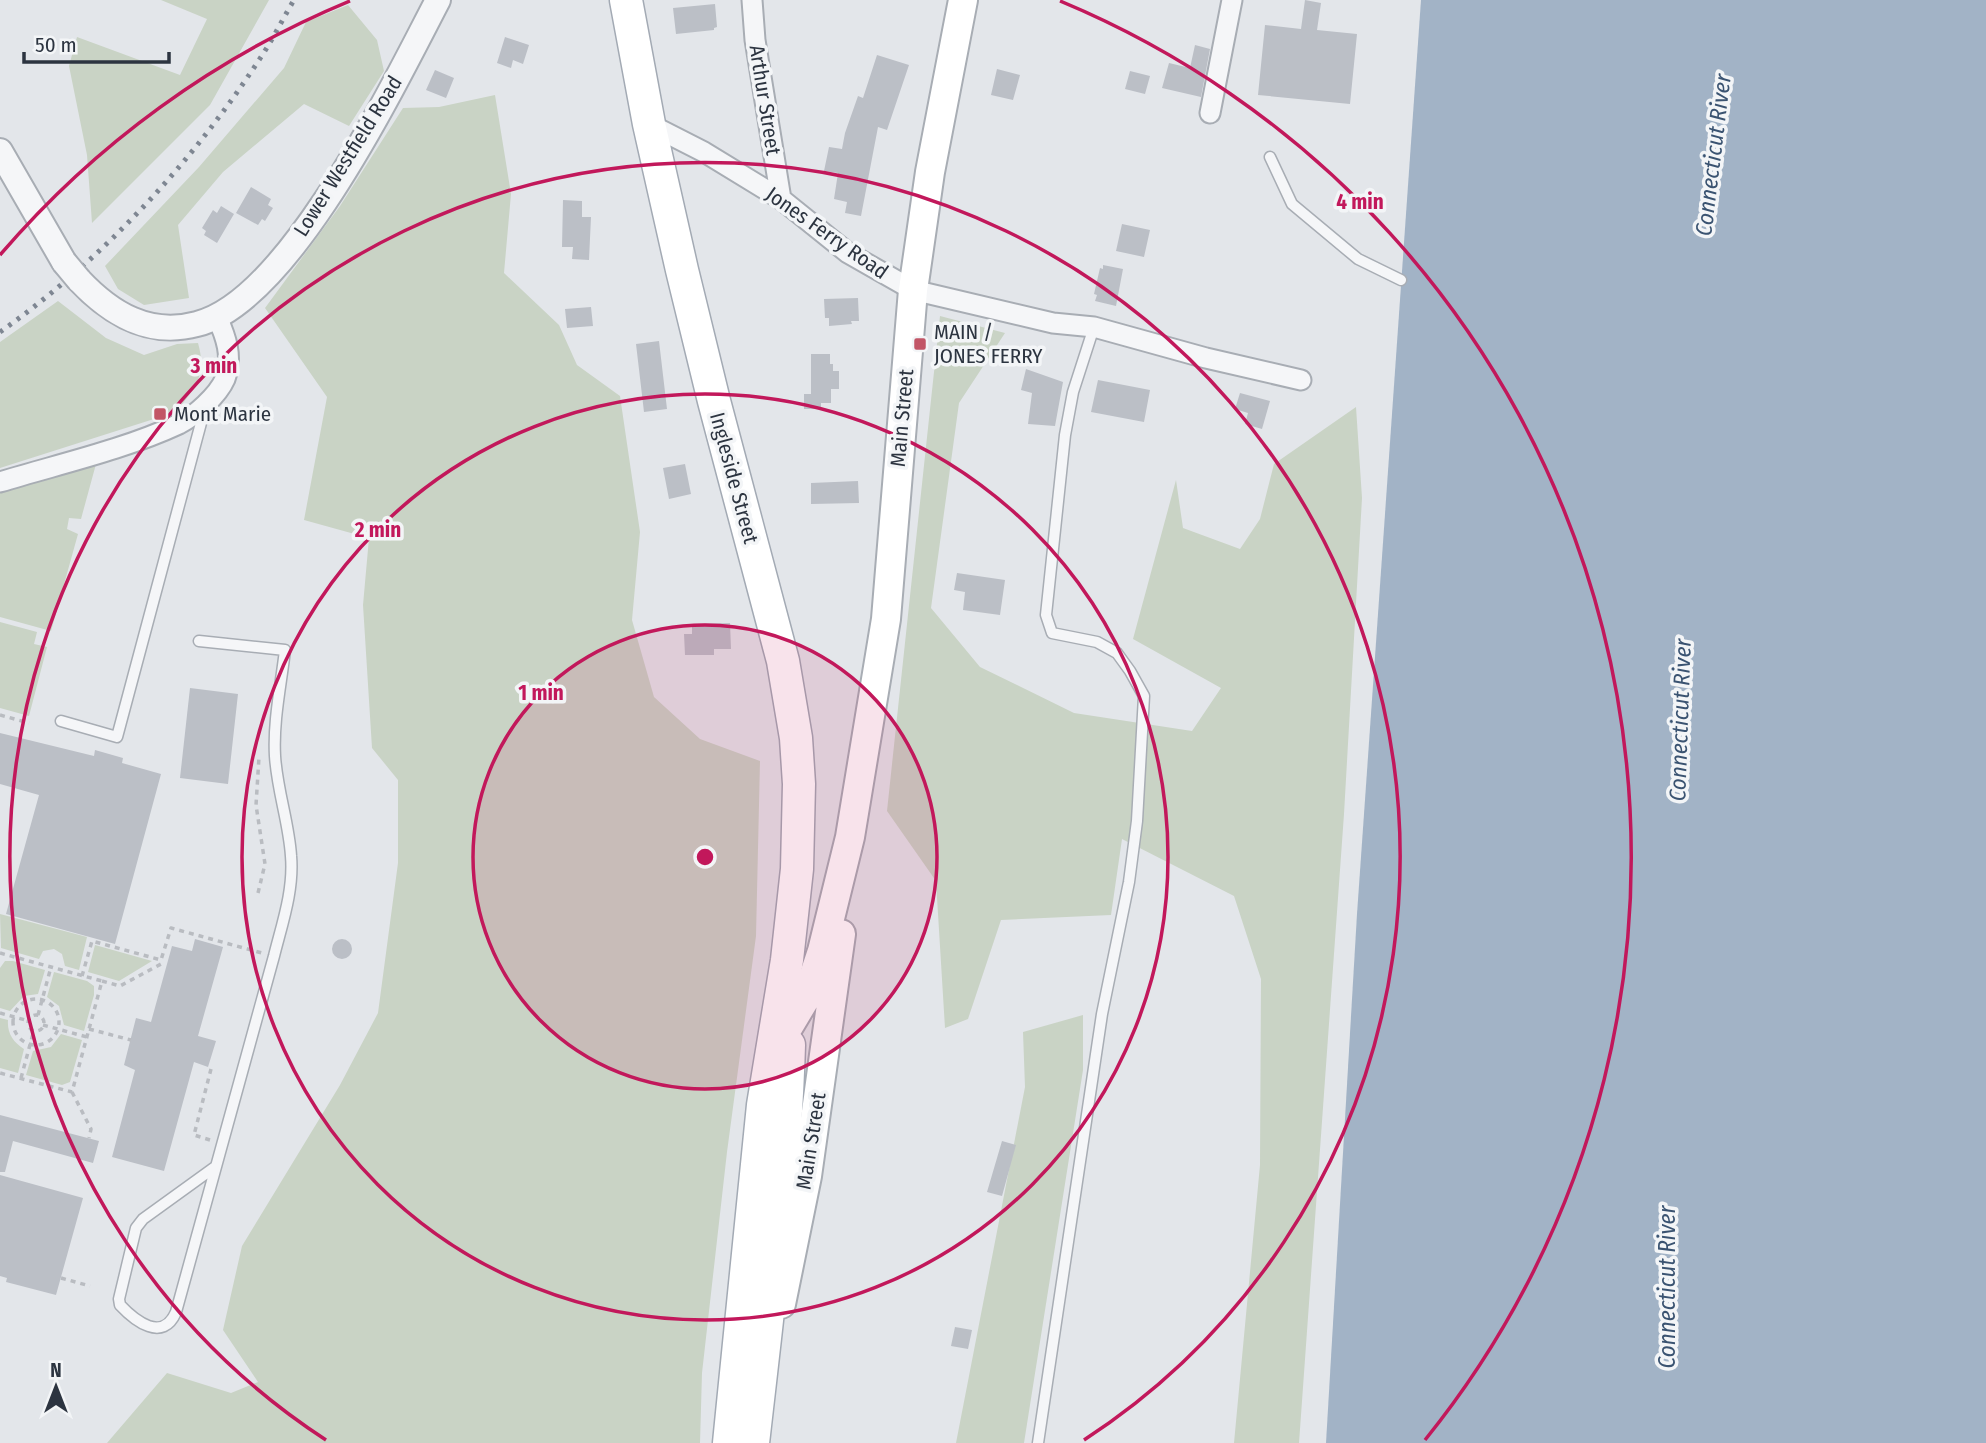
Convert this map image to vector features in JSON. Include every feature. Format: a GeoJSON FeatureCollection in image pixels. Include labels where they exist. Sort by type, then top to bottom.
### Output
{"type":"FeatureCollection","features":[{"type":"Feature","properties":{"kind":"main road","name":"Ingleside Street"},"geometry":{"type":"LineString","coordinates":[[626,0],[649,124],[713,401],[790,692],[799,784],[797,869],[788,960],[771,1051],[775,1107]]}},
{"type":"Feature","properties":{"kind":"main road","name":"Main Street"},"geometry":{"type":"LineString","coordinates":[[753,1443],[807,1176],[841,934],[850,837],[886,619],[913,290],[930,172],[963,0]]}},
{"type":"Feature","properties":{"kind":"main road","name":"Main Street"},"geometry":{"type":"LineString","coordinates":[[771,1051],[807,996],[822,951],[850,837]]}},
{"type":"Feature","properties":{"kind":"main road","name":"Ingleside Street"},"geometry":{"type":"LineString","coordinates":[[775,1107],[789,1026],[788,960]]}},
{"type":"Feature","properties":{"kind":"main road","name":"Main Street"},"geometry":{"type":"LineString","coordinates":[[753,1443],[769,1298],[775,1107]]}},
{"type":"Feature","properties":{"kind":"main road"},"geometry":{"type":"LineString","coordinates":[[729,1443],[775,1107]]}},
{"type":"Feature","properties":{"kind":"street","name":"Lower Westfield Road"},"geometry":{"type":"LineString","coordinates":[[0,151],[72,272],[93,297],[130,321],[148,326],[178,327],[198,324],[217,317],[233,306],[272,269],[312,219],[380,111],[438,0]]}},
{"type":"Feature","properties":{"kind":"street","name":"Arthur Street"},"geometry":{"type":"LineString","coordinates":[[752,0],[755,40],[781,199]]}},
{"type":"Feature","properties":{"kind":"street"},"geometry":{"type":"LineString","coordinates":[[1210,113],[1232,0]]}},
{"type":"Feature","properties":{"kind":"street","name":"Jones Ferry Road"},"geometry":{"type":"LineString","coordinates":[[649,124],[704,152],[781,199],[848,253],[913,290],[1053,323],[1094,327],[1206,358],[1301,380]]}},
{"type":"Feature","properties":{"kind":"street"},"geometry":{"type":"LineString","coordinates":[[0,482],[132,442],[182,423],[207,401],[224,380],[229,358],[224,332],[217,317]]}},
{"type":"Feature","properties":{"kind":"lane"},"geometry":{"type":"LineString","coordinates":[[1270,157],[1292,204],[1358,259],[1401,281]]}},
{"type":"Feature","properties":{"kind":"lane"},"geometry":{"type":"LineString","coordinates":[[1038,1443],[1102,1014],[1129,882],[1137,821],[1142,738],[1143,696],[1117,653],[1097,642],[1052,633],[1046,615],[1065,435],[1073,392],[1094,327]]}},
{"type":"Feature","properties":{"kind":"lane"},"geometry":{"type":"LineString","coordinates":[[61,721],[117,737],[207,401]]}},
{"type":"Feature","properties":{"kind":"lane"},"geometry":{"type":"LineString","coordinates":[[199,641],[285,650],[275,730],[275,754],[292,877],[274,956],[174,1317],[158,1327],[142,1325],[133,1319],[119,1302],[136,1228],[143,1219],[215,1167]]}},
{"type":"Feature","properties":{"kind":"path"},"geometry":{"type":"LineString","coordinates":[[0,716],[29,723]]}},
{"type":"Feature","properties":{"kind":"path"},"geometry":{"type":"LineString","coordinates":[[258,893],[265,864],[256,805],[260,751]]}},
{"type":"Feature","properties":{"kind":"path"},"geometry":{"type":"LineString","coordinates":[[0,953],[120,986],[160,964],[171,928],[274,956]]}},
{"type":"Feature","properties":{"kind":"path"},"geometry":{"type":"LineString","coordinates":[[82,976],[92,941],[162,960]]}},
{"type":"Feature","properties":{"kind":"path"},"geometry":{"type":"LineString","coordinates":[[38,1015],[51,967]]}},
{"type":"Feature","properties":{"kind":"path"},"geometry":{"type":"LineString","coordinates":[[89,1138],[91,1129],[72,1092],[102,981]]}},
{"type":"Feature","properties":{"kind":"path"},"geometry":{"type":"LineString","coordinates":[[42,1000],[54,1008],[59,1021],[58,1029],[49,1042],[42,1045],[30,1044],[19,1039],[15,1032],[13,1016],[21,1004],[42,1000]]}},
{"type":"Feature","properties":{"kind":"path"},"geometry":{"type":"LineString","coordinates":[[0,1013],[29,1021]]}},
{"type":"Feature","properties":{"kind":"path"},"geometry":{"type":"LineString","coordinates":[[38,1015],[31,1017],[29,1027],[38,1030],[43,1025]]}},
{"type":"Feature","properties":{"kind":"path"},"geometry":{"type":"LineString","coordinates":[[38,1015],[42,1018],[43,1025]]}},
{"type":"Feature","properties":{"kind":"path"},"geometry":{"type":"LineString","coordinates":[[43,1025],[87,1037]]}},
{"type":"Feature","properties":{"kind":"path"},"geometry":{"type":"LineString","coordinates":[[89,1029],[131,1040]]}},
{"type":"Feature","properties":{"kind":"path"},"geometry":{"type":"LineString","coordinates":[[20,1078],[34,1030]]}},
{"type":"Feature","properties":{"kind":"path"},"geometry":{"type":"LineString","coordinates":[[210,1140],[194,1135],[212,1069]]}},
{"type":"Feature","properties":{"kind":"path"},"geometry":{"type":"LineString","coordinates":[[0,1073],[72,1092]]}},
{"type":"Feature","properties":{"kind":"path"},"geometry":{"type":"LineString","coordinates":[[61,1278],[90,1286]]}},
{"type":"Feature","properties":{"kind":"green space"},"geometry":{"type":"Polygon","coordinates":[[[161,0],[269,0],[210,105],[92,223],[87,155],[69,66],[77,37],[180,75],[207,19],[161,0]]]}},
{"type":"Feature","properties":{"kind":"green space"},"geometry":{"type":"Polygon","coordinates":[[[348,5],[377,40],[384,71],[349,126],[304,104],[223,172],[178,225],[189,298],[144,305],[118,289],[105,266],[199,167],[284,68],[306,22],[348,5]]]}},
{"type":"Feature","properties":{"kind":"green space"},"geometry":{"type":"Polygon","coordinates":[[[495,95],[511,194],[504,273],[559,325],[577,365],[620,396],[640,532],[632,620],[654,697],[700,739],[760,761],[756,936],[727,1152],[702,1373],[700,1443],[107,1443],[167,1373],[231,1393],[258,1382],[223,1330],[242,1246],[340,1085],[378,1013],[398,863],[398,780],[372,748],[363,605],[369,538],[304,520],[327,397],[265,308],[340,206],[403,108],[439,107],[495,95]]]}},
{"type":"Feature","properties":{"kind":"green space"},"geometry":{"type":"Polygon","coordinates":[[[58,301],[106,338],[144,355],[177,344],[198,343],[201,364],[198,380],[176,412],[0,468],[0,342],[58,301]]]}},
{"type":"Feature","properties":{"kind":"green space"},"geometry":{"type":"Polygon","coordinates":[[[940,316],[1005,333],[959,403],[931,608],[980,667],[1074,713],[1192,731],[1221,688],[1133,639],[1176,480],[1183,528],[1240,549],[1260,519],[1274,464],[1356,407],[1362,498],[1344,814],[1299,1443],[1234,1443],[1260,1165],[1261,979],[1234,896],[1122,839],[1111,915],[1001,920],[968,1019],[945,1028],[936,881],[887,811],[940,316]]]}},
{"type":"Feature","properties":{"kind":"green space"},"geometry":{"type":"Polygon","coordinates":[[[96,464],[81,519],[69,518],[67,529],[78,534],[51,631],[0,617],[0,492],[96,464]]]}},
{"type":"Feature","properties":{"kind":"green space"},"geometry":{"type":"Polygon","coordinates":[[[0,622],[37,632],[34,644],[47,647],[29,716],[0,708],[0,622]]]}},
{"type":"Feature","properties":{"kind":"green space"},"geometry":{"type":"Polygon","coordinates":[[[0,914],[87,937],[79,970],[65,966],[62,954],[54,949],[43,951],[39,959],[1,948],[0,914]]]}},
{"type":"Feature","properties":{"kind":"green space"},"geometry":{"type":"Polygon","coordinates":[[[95,945],[152,961],[119,981],[88,972],[95,945]]]}},
{"type":"Feature","properties":{"kind":"green space"},"geometry":{"type":"Polygon","coordinates":[[[5,961],[45,970],[38,994],[24,996],[10,1011],[0,1008],[0,968],[5,961]]]}},
{"type":"Feature","properties":{"kind":"green space"},"geometry":{"type":"Polygon","coordinates":[[[54,972],[87,981],[94,986],[84,1031],[64,1025],[59,1006],[47,997],[54,972]]]}},
{"type":"Feature","properties":{"kind":"green space"},"geometry":{"type":"Polygon","coordinates":[[[1083,1015],[1083,1070],[1024,1443],[956,1443],[1025,1087],[1023,1032],[1083,1015]]]}},
{"type":"Feature","properties":{"kind":"green space"},"geometry":{"type":"Polygon","coordinates":[[[0,1018],[8,1020],[12,1037],[24,1049],[18,1073],[0,1068],[0,1018]]]}},
{"type":"Feature","properties":{"kind":"green space"},"geometry":{"type":"Polygon","coordinates":[[[61,1034],[82,1040],[70,1082],[62,1085],[26,1075],[33,1051],[51,1047],[61,1034]]]}},
{"type":"Feature","properties":{"kind":"water","name":"Connecticut River"},"geometry":{"type":"Polygon","coordinates":[[[1421,0],[1986,0],[1986,1443],[1326,1443],[1357,914],[1421,0]]]}},
{"type":"Feature","properties":{"kind":"building"},"geometry":{"type":"Polygon","coordinates":[[[1305,0],[1321,3],[1317,30],[1357,34],[1350,104],[1258,95],[1265,25],[1301,29],[1305,0]]]}},
{"type":"Feature","properties":{"kind":"building"},"geometry":{"type":"Polygon","coordinates":[[[715,4],[717,27],[714,30],[676,34],[673,8],[715,4]]]}},
{"type":"Feature","properties":{"kind":"building"},"geometry":{"type":"Polygon","coordinates":[[[505,37],[529,45],[523,64],[513,60],[511,68],[497,63],[505,37]]]}},
{"type":"Feature","properties":{"kind":"building"},"geometry":{"type":"Polygon","coordinates":[[[1195,45],[1210,49],[1201,97],[1162,88],[1169,63],[1190,68],[1195,45]]]}},
{"type":"Feature","properties":{"kind":"building"},"geometry":{"type":"Polygon","coordinates":[[[877,55],[909,65],[887,130],[878,127],[861,216],[845,213],[847,202],[834,199],[838,173],[824,171],[829,147],[842,149],[858,96],[863,98],[877,55]]]}},
{"type":"Feature","properties":{"kind":"building"},"geometry":{"type":"Polygon","coordinates":[[[997,69],[1020,75],[1013,100],[991,95],[997,69]]]}},
{"type":"Feature","properties":{"kind":"building"},"geometry":{"type":"Polygon","coordinates":[[[435,70],[454,78],[446,98],[426,90],[435,70]]]}},
{"type":"Feature","properties":{"kind":"building"},"geometry":{"type":"Polygon","coordinates":[[[1130,71],[1150,76],[1145,94],[1125,89],[1130,71]]]}},
{"type":"Feature","properties":{"kind":"building"},"geometry":{"type":"Polygon","coordinates":[[[251,187],[271,199],[268,205],[273,208],[265,221],[262,219],[258,225],[236,213],[251,187]]]}},
{"type":"Feature","properties":{"kind":"building"},"geometry":{"type":"Polygon","coordinates":[[[563,200],[582,201],[582,217],[591,217],[589,260],[572,259],[573,247],[562,247],[563,200]]]}},
{"type":"Feature","properties":{"kind":"building"},"geometry":{"type":"Polygon","coordinates":[[[221,206],[234,214],[217,243],[204,235],[206,231],[202,228],[213,210],[217,213],[221,206]]]}},
{"type":"Feature","properties":{"kind":"building"},"geometry":{"type":"Polygon","coordinates":[[[1122,224],[1150,230],[1144,257],[1116,251],[1122,224]]]}},
{"type":"Feature","properties":{"kind":"building"},"geometry":{"type":"Polygon","coordinates":[[[1103,265],[1123,269],[1116,306],[1095,301],[1097,295],[1094,294],[1103,265]]]}},
{"type":"Feature","properties":{"kind":"building"},"geometry":{"type":"Polygon","coordinates":[[[858,298],[859,321],[829,326],[829,318],[825,318],[824,299],[858,298]]]}},
{"type":"Feature","properties":{"kind":"building"},"geometry":{"type":"Polygon","coordinates":[[[591,307],[593,326],[567,328],[565,309],[591,307]]]}},
{"type":"Feature","properties":{"kind":"building"},"geometry":{"type":"Polygon","coordinates":[[[659,341],[667,409],[644,412],[636,344],[659,341]]]}},
{"type":"Feature","properties":{"kind":"building"},"geometry":{"type":"Polygon","coordinates":[[[811,354],[830,354],[833,371],[839,371],[839,389],[831,389],[831,403],[821,403],[821,409],[804,409],[804,394],[811,394],[811,354]]]}},
{"type":"Feature","properties":{"kind":"building"},"geometry":{"type":"Polygon","coordinates":[[[1026,369],[1063,382],[1055,426],[1028,424],[1032,393],[1021,390],[1026,369]]]}},
{"type":"Feature","properties":{"kind":"building"},"geometry":{"type":"Polygon","coordinates":[[[1098,380],[1150,390],[1144,422],[1091,412],[1098,380]]]}},
{"type":"Feature","properties":{"kind":"building"},"geometry":{"type":"Polygon","coordinates":[[[1240,393],[1270,401],[1262,429],[1245,424],[1248,413],[1235,409],[1240,393]]]}},
{"type":"Feature","properties":{"kind":"building"},"geometry":{"type":"Polygon","coordinates":[[[685,464],[691,494],[669,499],[663,468],[685,464]]]}},
{"type":"Feature","properties":{"kind":"building"},"geometry":{"type":"Polygon","coordinates":[[[858,481],[859,503],[811,504],[811,483],[858,481]]]}},
{"type":"Feature","properties":{"kind":"building"},"geometry":{"type":"Polygon","coordinates":[[[957,573],[1005,580],[1000,615],[963,610],[965,592],[954,590],[957,573]]]}},
{"type":"Feature","properties":{"kind":"building"},"geometry":{"type":"Polygon","coordinates":[[[730,623],[731,649],[714,649],[714,655],[685,655],[684,634],[692,634],[692,624],[730,623]]]}},
{"type":"Feature","properties":{"kind":"building"},"geometry":{"type":"Polygon","coordinates":[[[190,688],[238,694],[228,784],[180,778],[190,688]]]}},
{"type":"Feature","properties":{"kind":"building"},"geometry":{"type":"Polygon","coordinates":[[[0,733],[94,756],[95,750],[123,758],[122,763],[161,774],[115,944],[6,914],[39,795],[0,784],[0,733]]]}},
{"type":"Feature","properties":{"kind":"building"},"geometry":{"type":"Polygon","coordinates":[[[195,939],[223,947],[198,1036],[216,1041],[208,1067],[194,1062],[164,1171],[112,1157],[135,1070],[124,1065],[136,1018],[151,1022],[172,946],[192,951],[195,939]]]}},
{"type":"Feature","properties":{"kind":"building"},"geometry":{"type":"Polygon","coordinates":[[[342,939],[349,942],[352,949],[349,956],[342,959],[335,956],[332,949],[335,942],[342,939]]]}},
{"type":"Feature","properties":{"kind":"building"},"geometry":{"type":"Polygon","coordinates":[[[0,1115],[99,1141],[93,1163],[13,1141],[5,1172],[0,1172],[0,1115]]]}},
{"type":"Feature","properties":{"kind":"building"},"geometry":{"type":"Polygon","coordinates":[[[1002,1141],[1016,1145],[1002,1196],[987,1192],[1002,1141]]]}},
{"type":"Feature","properties":{"kind":"building"},"geometry":{"type":"Polygon","coordinates":[[[0,1175],[83,1198],[56,1295],[6,1282],[7,1278],[0,1276],[0,1175]]]}},
{"type":"Feature","properties":{"kind":"building"},"geometry":{"type":"Polygon","coordinates":[[[955,1327],[972,1330],[968,1349],[951,1346],[955,1327]]]}},
{"type":"Feature","properties":{"kind":"railway"},"geometry":{"type":"LineString","coordinates":[[0,332],[74,274],[109,242],[174,173],[233,99],[264,53],[294,0]]}},
{"type":"Feature","properties":{"kind":"place","name":"MAIN / JONES FERRY"},"geometry":{"type":"Point","coordinates":[920,344]}},
{"type":"Feature","properties":{"kind":"place","name":"Mont Marie"},"geometry":{"type":"Point","coordinates":[160,414]}}]}
